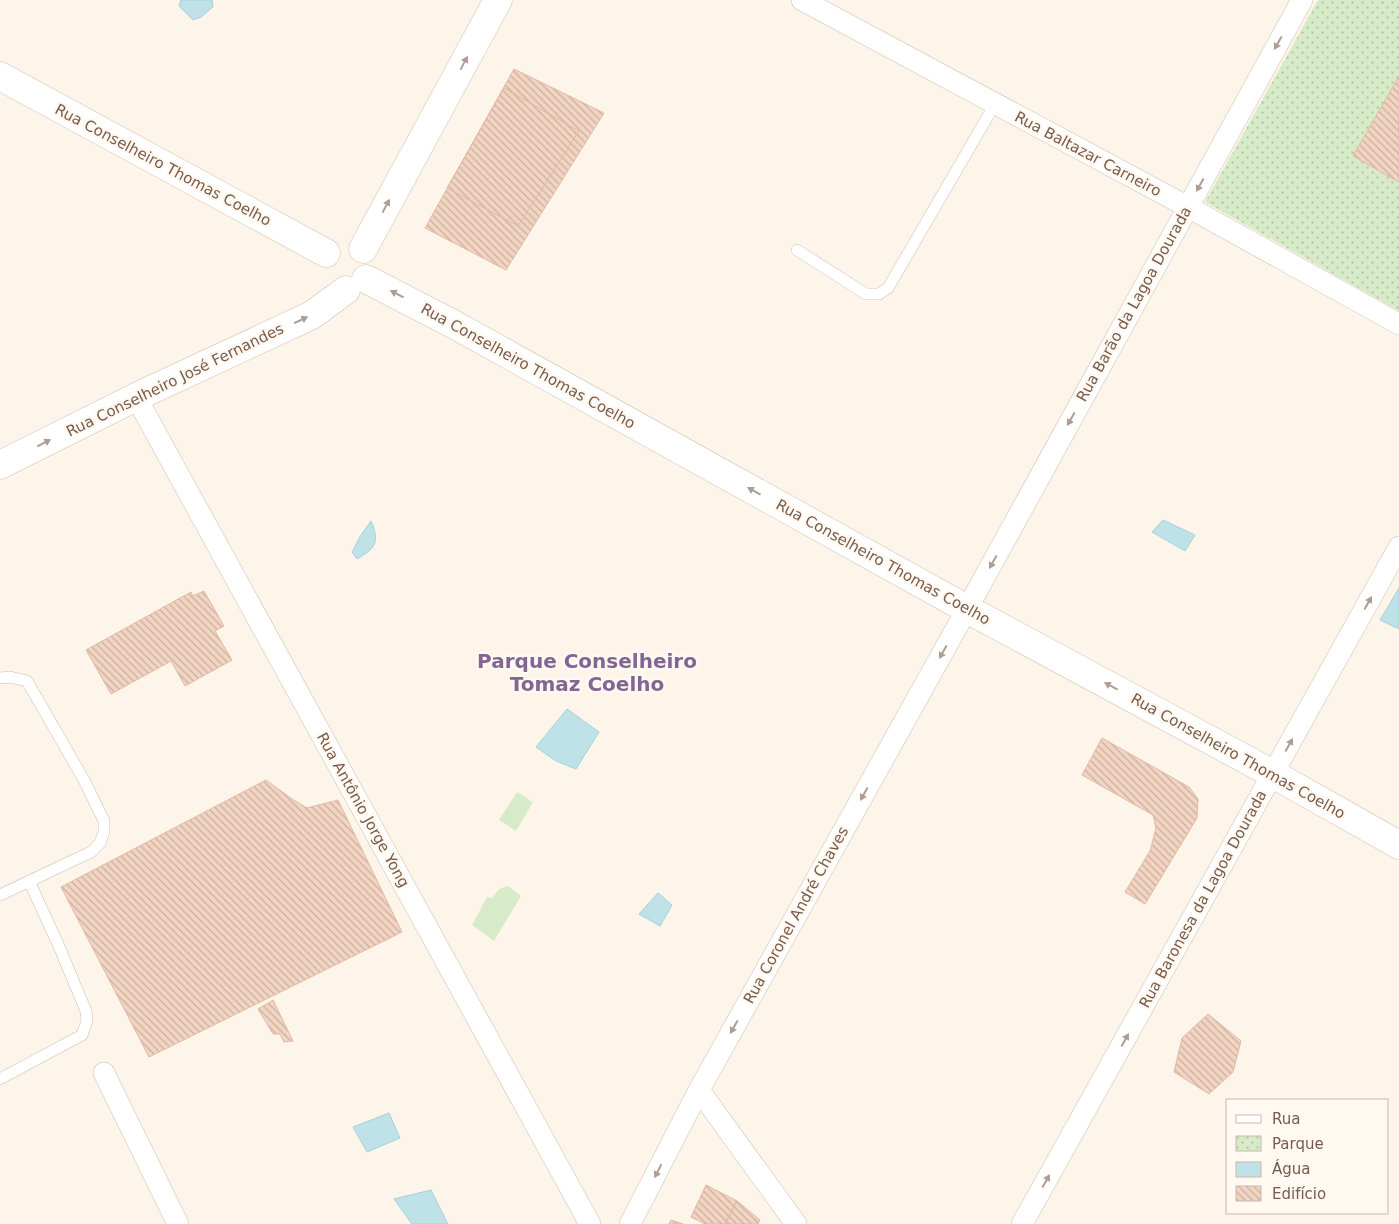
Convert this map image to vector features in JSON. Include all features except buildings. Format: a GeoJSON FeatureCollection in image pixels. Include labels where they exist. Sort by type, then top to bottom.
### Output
{"type":"FeatureCollection","features":[{"type":"Feature","properties":{"kind":"main road"},"geometry":{"type":"LineString","coordinates":[[363,249],[498,0]]}},
{"type":"Feature","properties":{"kind":"main road","name":"Rua Conselheiro Thomas Coelho"},"geometry":{"type":"LineString","coordinates":[[0,76],[326,253]]}},
{"type":"Feature","properties":{"kind":"main road"},"geometry":{"type":"LineString","coordinates":[[348,242],[356,244],[363,249],[369,255],[371,272],[356,284],[338,290],[330,285],[322,270],[326,253],[332,247],[348,242]]}},
{"type":"Feature","properties":{"kind":"main road","name":"Rua Conselheiro Thomas Coelho"},"geometry":{"type":"LineString","coordinates":[[356,284],[455,325],[967,609],[1273,774],[1399,845]]}},
{"type":"Feature","properties":{"kind":"main road","name":"Rua Conselheiro José Fernandes"},"geometry":{"type":"LineString","coordinates":[[0,465],[136,397],[312,315],[356,284]]}},
{"type":"Feature","properties":{"kind":"street","name":"Rua Baltazar Carneiro"},"geometry":{"type":"LineString","coordinates":[[802,0],[1188,207],[1399,324]]}},
{"type":"Feature","properties":{"kind":"street","name":"Rua Barão da Lagoa Dourada"},"geometry":{"type":"LineString","coordinates":[[967,609],[1302,0]]}},
{"type":"Feature","properties":{"kind":"street","name":"Rua Antônio Jorge Yong"},"geometry":{"type":"LineString","coordinates":[[136,397],[590,1224]]}},
{"type":"Feature","properties":{"kind":"street","name":"Rua Baronesa da Lagoa Dourada"},"geometry":{"type":"LineString","coordinates":[[1022,1224],[1399,548]]}},
{"type":"Feature","properties":{"kind":"street","name":"Rua Coronel André Chaves"},"geometry":{"type":"LineString","coordinates":[[630,1224],[699,1090],[967,609]]}},
{"type":"Feature","properties":{"kind":"street"},"geometry":{"type":"LineString","coordinates":[[104,1073],[178,1224]]}},
{"type":"Feature","properties":{"kind":"street"},"geometry":{"type":"LineString","coordinates":[[699,1090],[796,1224]]}},
{"type":"Feature","properties":{"kind":"lane"},"geometry":{"type":"LineString","coordinates":[[797,250],[866,294],[878,294],[888,288],[995,104]]}},
{"type":"Feature","properties":{"kind":"lane"},"geometry":{"type":"LineString","coordinates":[[0,678],[10,677],[27,682],[84,780],[104,821],[104,832],[100,843],[91,852],[0,895]]}},
{"type":"Feature","properties":{"kind":"lane"},"geometry":{"type":"LineString","coordinates":[[0,1078],[82,1035],[87,1021],[86,1011],[29,881]]}},
{"type":"Feature","properties":{"kind":"green space"},"geometry":{"type":"Polygon","coordinates":[[[1318,0],[1399,0],[1399,311],[1205,202],[1318,0]]]}},
{"type":"Feature","properties":{"kind":"green space"},"geometry":{"type":"Polygon","coordinates":[[[517,792],[533,802],[516,831],[499,820],[517,792]]]}},
{"type":"Feature","properties":{"kind":"green space"},"geometry":{"type":"Polygon","coordinates":[[[508,886],[521,896],[494,941],[472,925],[487,897],[492,898],[499,889],[508,886]]]}},
{"type":"Feature","properties":{"kind":"water"},"geometry":{"type":"Polygon","coordinates":[[[181,0],[212,0],[213,7],[201,17],[193,20],[179,6],[181,0]]]}},
{"type":"Feature","properties":{"kind":"water"},"geometry":{"type":"Polygon","coordinates":[[[1163,520],[1195,535],[1185,551],[1152,532],[1163,520]]]}},
{"type":"Feature","properties":{"kind":"water"},"geometry":{"type":"Polygon","coordinates":[[[371,521],[376,539],[372,548],[357,559],[352,552],[371,521]]]}},
{"type":"Feature","properties":{"kind":"water"},"geometry":{"type":"Polygon","coordinates":[[[1399,588],[1399,629],[1380,620],[1399,588]]]}},
{"type":"Feature","properties":{"kind":"water"},"geometry":{"type":"Polygon","coordinates":[[[567,709],[599,732],[576,769],[556,761],[536,747],[567,709]]]}},
{"type":"Feature","properties":{"kind":"water"},"geometry":{"type":"Polygon","coordinates":[[[658,893],[672,905],[660,926],[639,914],[658,893]]]}},
{"type":"Feature","properties":{"kind":"water"},"geometry":{"type":"Polygon","coordinates":[[[389,1113],[400,1138],[367,1152],[353,1127],[389,1113]]]}},
{"type":"Feature","properties":{"kind":"water"},"geometry":{"type":"Polygon","coordinates":[[[431,1190],[448,1224],[412,1224],[394,1199],[431,1190]]]}},
{"type":"Feature","properties":{"kind":"district","name":"Parque Conselheiro Tomaz Coelho"},"geometry":{"type":"Point","coordinates":[587,672]}}]}
